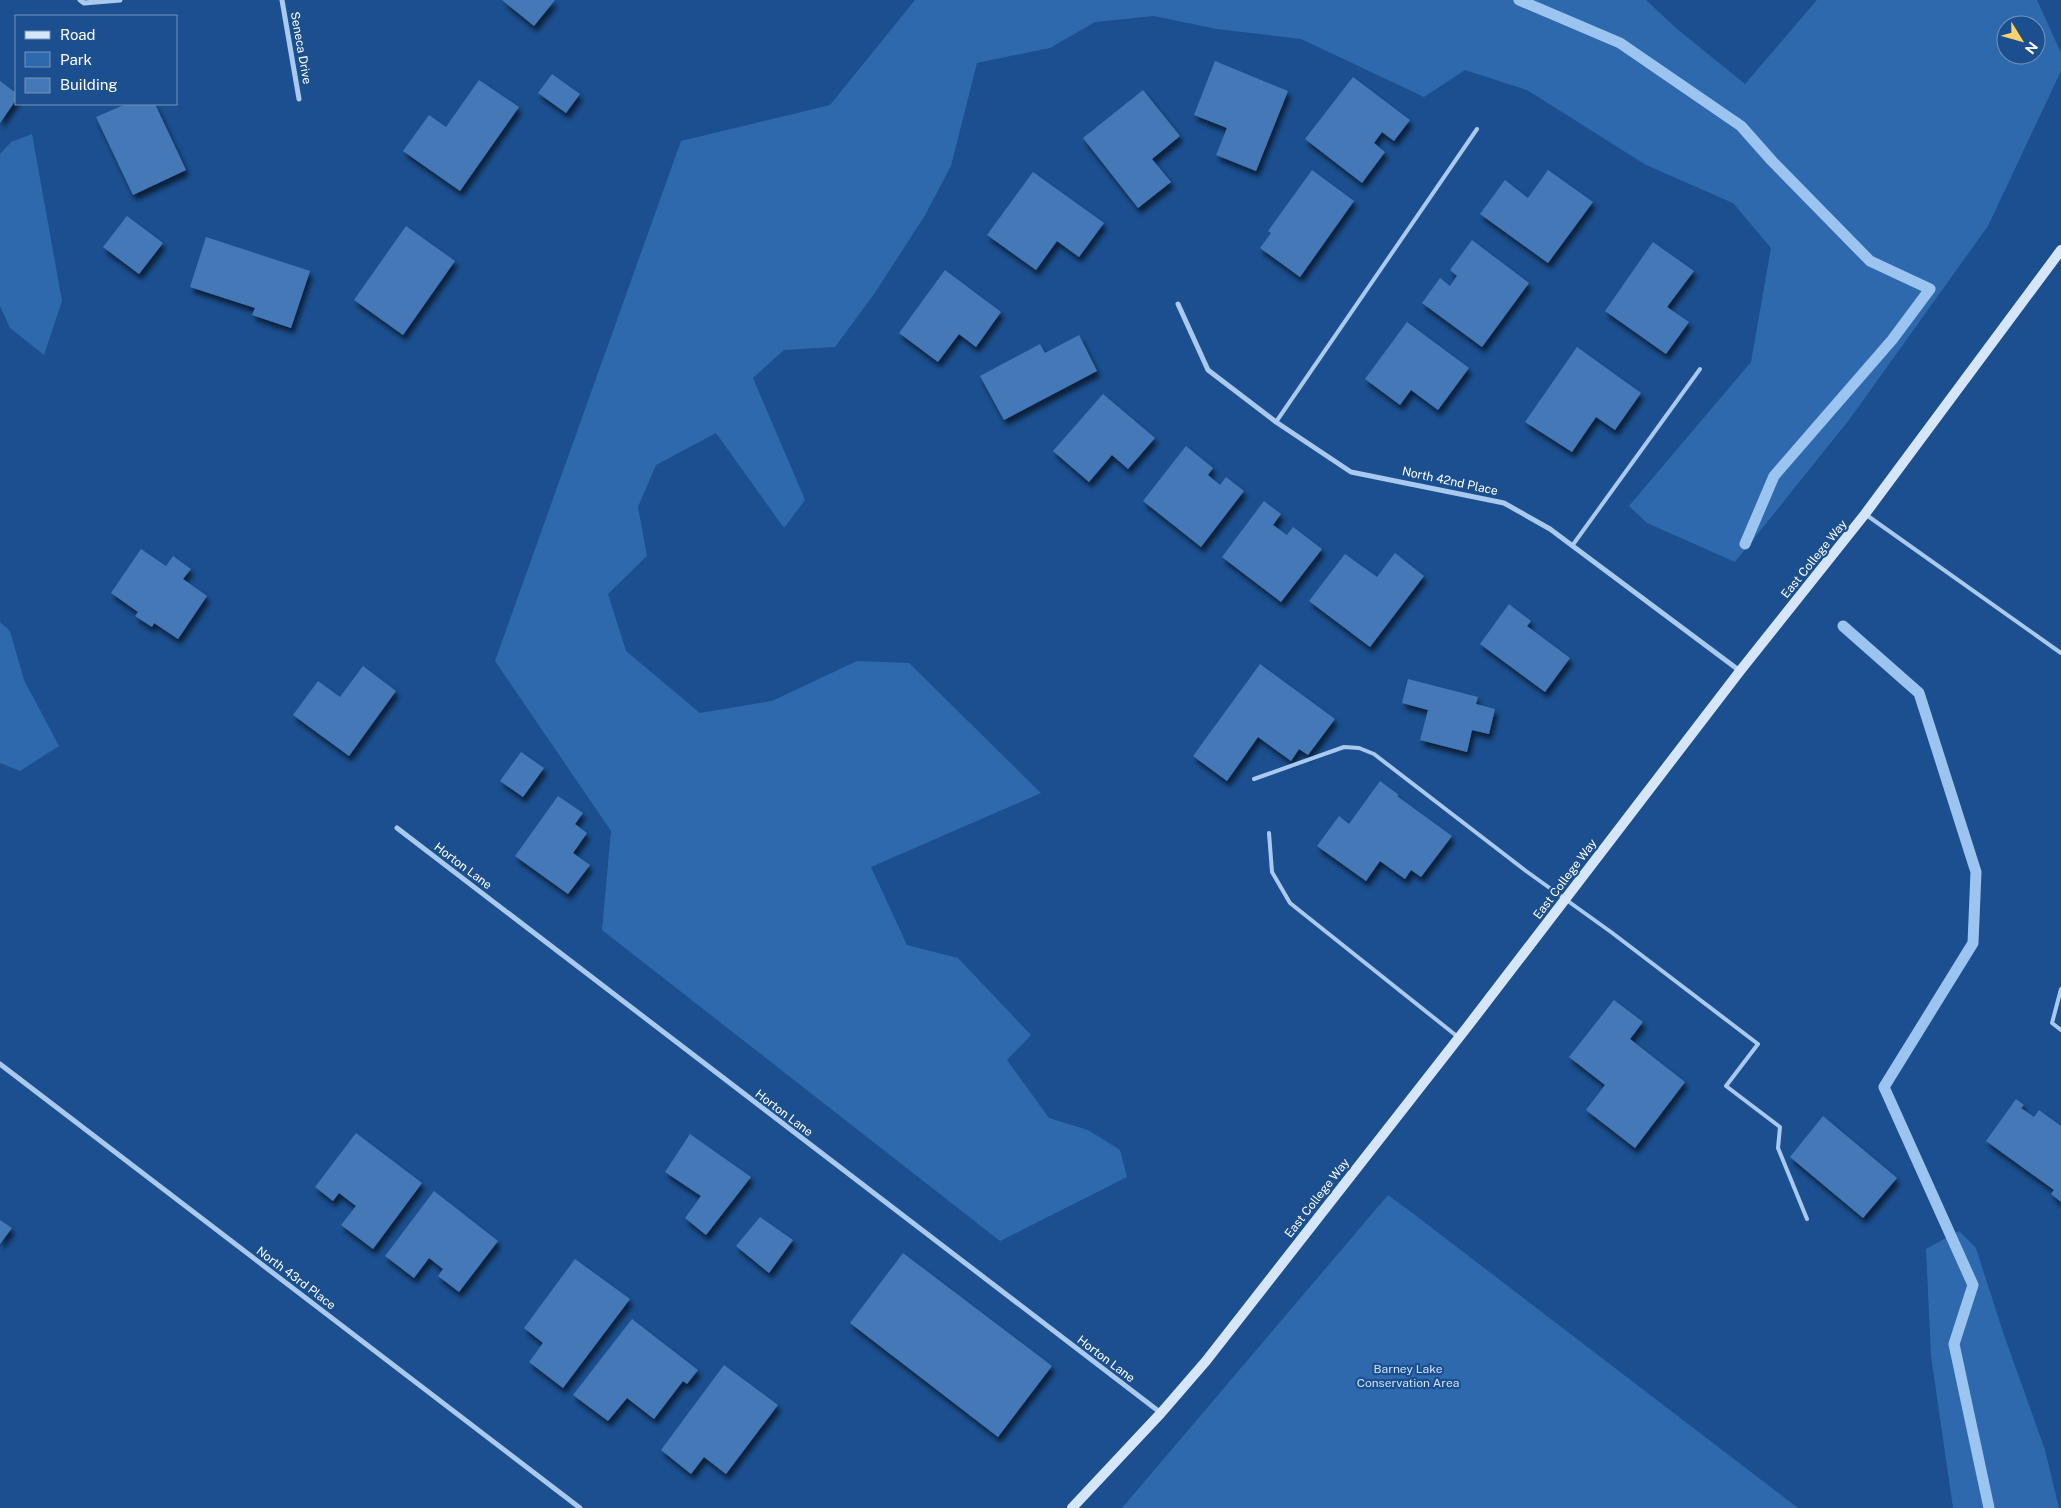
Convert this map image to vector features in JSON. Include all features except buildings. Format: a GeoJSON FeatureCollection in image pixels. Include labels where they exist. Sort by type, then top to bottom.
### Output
{"type":"FeatureCollection","features":[{"type":"Feature","properties":{"kind":"main road","name":"East College Way"},"geometry":{"type":"LineString","coordinates":[[1072,1508],[1161,1413],[1206,1361],[1565,900],[1740,671],[1866,514],[2061,250]]}},
{"type":"Feature","properties":{"kind":"street"},"geometry":{"type":"LineString","coordinates":[[80,0],[84,3],[120,0]]}},
{"type":"Feature","properties":{"kind":"street","name":"Seneca Drive"},"geometry":{"type":"LineString","coordinates":[[282,0],[299,99]]}},
{"type":"Feature","properties":{"kind":"street","name":"North 42nd Place"},"geometry":{"type":"LineString","coordinates":[[1178,304],[1208,370],[1276,422],[1351,472],[1504,503],[1550,529],[1740,671]]}},
{"type":"Feature","properties":{"kind":"street","name":"Horton Lane"},"geometry":{"type":"LineString","coordinates":[[396,828],[1161,1413]]}},
{"type":"Feature","properties":{"kind":"street","name":"North 43rd Place"},"geometry":{"type":"LineString","coordinates":[[0,1064],[580,1508]]}},
{"type":"Feature","properties":{"kind":"lane"},"geometry":{"type":"LineString","coordinates":[[1276,422],[1477,129]]}},
{"type":"Feature","properties":{"kind":"lane"},"geometry":{"type":"LineString","coordinates":[[1572,546],[1700,369]]}},
{"type":"Feature","properties":{"kind":"lane"},"geometry":{"type":"LineString","coordinates":[[1866,514],[2061,653]]}},
{"type":"Feature","properties":{"kind":"lane"},"geometry":{"type":"LineString","coordinates":[[1254,779],[1344,747],[1360,748],[1374,754],[1758,1044],[1726,1086],[1780,1127],[1778,1148],[1807,1219]]}},
{"type":"Feature","properties":{"kind":"lane"},"geometry":{"type":"LineString","coordinates":[[1269,833],[1272,872],[1290,903],[1458,1038]]}},
{"type":"Feature","properties":{"kind":"lane"},"geometry":{"type":"LineString","coordinates":[[2061,989],[2052,1023],[2061,1030]]}},
{"type":"Feature","properties":{"kind":"green space"},"geometry":{"type":"Polygon","coordinates":[[[915,0],[1646,0],[1676,28],[1745,84],[1817,0],[2037,0],[2044,15],[1996,15],[1996,65],[2046,65],[2046,20],[2061,53],[2061,71],[1988,226],[1849,420],[1735,562],[1647,523],[1629,506],[1751,362],[1771,248],[1733,203],[1646,165],[1527,90],[1465,70],[1424,97],[1301,39],[1217,29],[1154,16],[1095,22],[1050,48],[977,63],[951,166],[924,217],[874,294],[835,347],[784,350],[753,378],[805,500],[784,528],[716,433],[656,465],[638,507],[647,556],[608,594],[626,651],[700,713],[772,701],[857,661],[909,663],[1041,793],[871,867],[907,945],[958,958],[1031,1035],[1007,1060],[1049,1118],[1088,1130],[1120,1150],[1127,1177],[1000,1241],[602,930],[611,831],[495,661],[681,141],[830,105],[915,0]]]}},
{"type":"Feature","properties":{"kind":"green space"},"geometry":{"type":"Polygon","coordinates":[[[32,134],[62,301],[44,355],[10,328],[0,306],[0,154],[11,142],[32,134]]]}},
{"type":"Feature","properties":{"kind":"green space"},"geometry":{"type":"Polygon","coordinates":[[[0,622],[10,631],[24,680],[59,746],[20,771],[0,763],[0,622]]]}},
{"type":"Feature","properties":{"kind":"green space","name":"Barney Lake Conservation Area"},"geometry":{"type":"Polygon","coordinates":[[[1388,1195],[1415,1215],[1798,1508],[1122,1508],[1388,1195]]]}},
{"type":"Feature","properties":{"kind":"green space"},"geometry":{"type":"Polygon","coordinates":[[[1959,1231],[1976,1248],[2003,1332],[2045,1450],[2059,1508],[1953,1508],[1931,1356],[1926,1249],[1959,1231]]]}},
{"type":"Feature","properties":{"kind":"waterway"},"geometry":{"type":"LineString","coordinates":[[1519,0],[1620,43],[1741,126],[1772,161],[1870,261],[1930,289],[1892,340],[1774,476],[1745,544]]}},
{"type":"Feature","properties":{"kind":"waterway"},"geometry":{"type":"LineString","coordinates":[[1843,626],[1919,693],[1976,872],[1973,943],[1884,1087],[1973,1285],[1954,1344],[1989,1508]]}}]}
